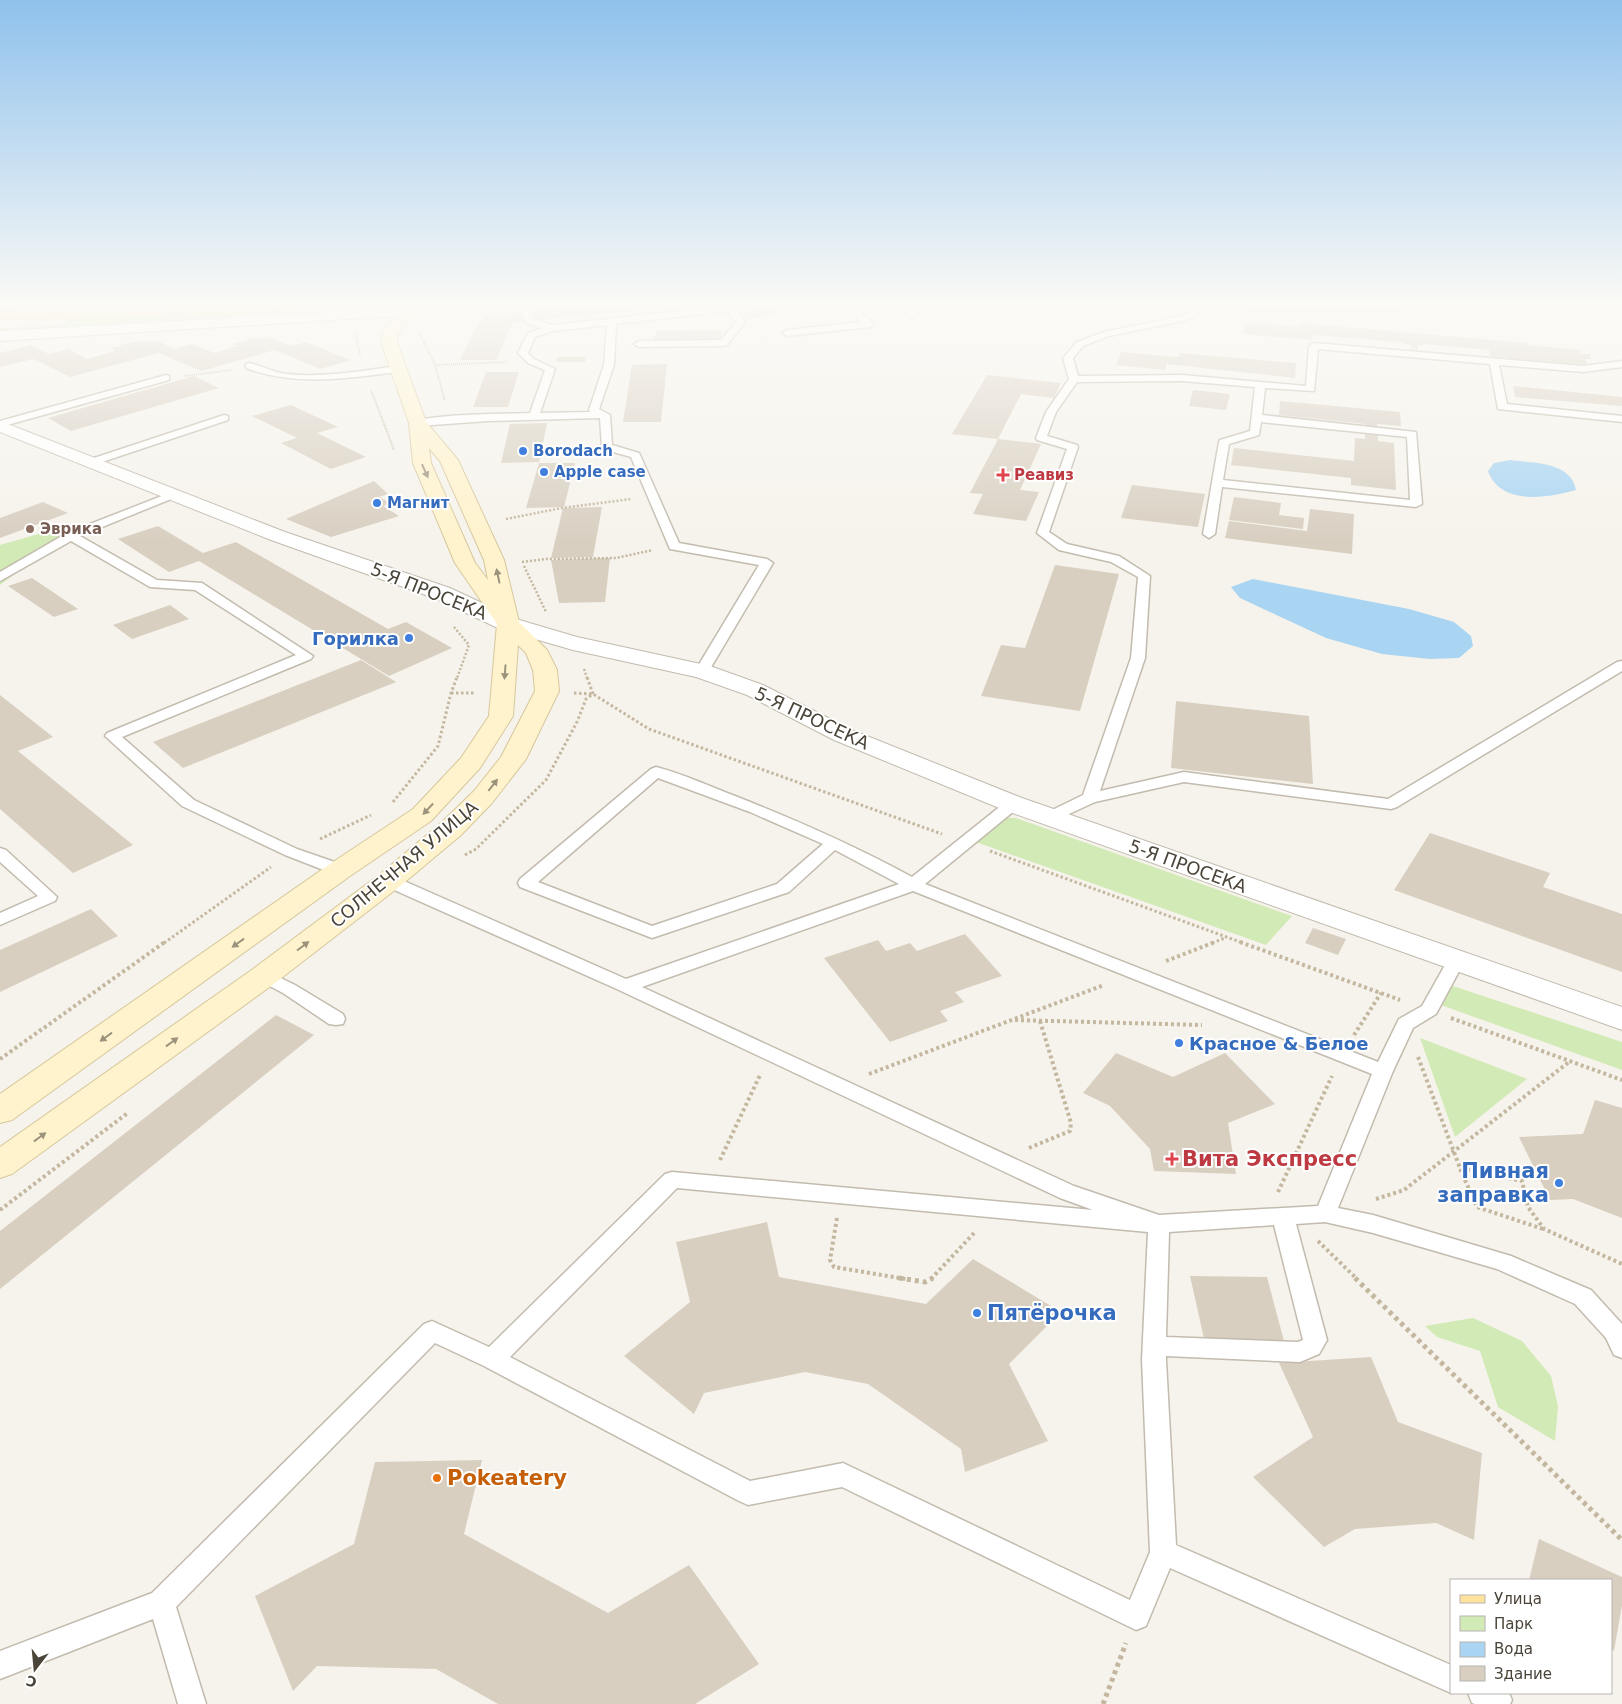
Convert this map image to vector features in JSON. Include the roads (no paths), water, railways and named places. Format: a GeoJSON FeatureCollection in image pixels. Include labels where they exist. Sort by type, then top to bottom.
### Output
{"type":"FeatureCollection","features":[{"type":"Feature","properties":{"kind":"main road"},"geometry":{"type":"LineString","coordinates":[[403,383],[418,423],[422,463],[466,562],[508,624]]}},
{"type":"Feature","properties":{"kind":"main road"},"geometry":{"type":"LineString","coordinates":[[418,423],[449,460],[494,560],[508,624]]}},
{"type":"Feature","properties":{"kind":"main road","name":"СОЛНЕЧНАЯ УЛИЦА"},"geometry":{"type":"LineString","coordinates":[[0,1111],[340,870],[422,815],[471,763],[502,716],[508,624]]}},
{"type":"Feature","properties":{"kind":"main road","name":"СОЛНЕЧНАЯ УЛИЦА"},"geometry":{"type":"LineString","coordinates":[[0,1165],[264,976],[389,881],[450,829],[483,797],[513,759],[546,691],[545,670],[536,650],[508,624]]}},
{"type":"Feature","properties":{"kind":"street","name":"5-Я ПРОСЕКА"},"geometry":{"type":"LineString","coordinates":[[0,425],[89,463],[278,536],[442,593],[508,624],[573,643],[702,671],[755,690],[843,735],[1013,804],[1455,962],[1622,1019]]}},
{"type":"Feature","properties":{"kind":"lane"},"geometry":{"type":"LineString","coordinates":[[0,425],[150,383]]}},
{"type":"Feature","properties":{"kind":"lane"},"geometry":{"type":"LineString","coordinates":[[534,416],[545,383]]}},
{"type":"Feature","properties":{"kind":"lane"},"geometry":{"type":"LineString","coordinates":[[603,383],[594,410],[605,415]]}},
{"type":"Feature","properties":{"kind":"lane"},"geometry":{"type":"LineString","coordinates":[[1072,383],[1052,412],[1041,438],[1073,447],[1043,533],[1063,547],[1115,559],[1144,576],[1138,658],[1090,798]]}},
{"type":"Feature","properties":{"kind":"lane"},"geometry":{"type":"LineString","coordinates":[[1232,383],[1311,390],[1312,383]]}},
{"type":"Feature","properties":{"kind":"lane"},"geometry":{"type":"LineString","coordinates":[[1498,383],[1502,406],[1622,419]]}},
{"type":"Feature","properties":{"kind":"lane"},"geometry":{"type":"LineString","coordinates":[[1209,534],[1224,442],[1255,433],[1260,385]]}},
{"type":"Feature","properties":{"kind":"lane"},"geometry":{"type":"LineString","coordinates":[[418,423],[450,419],[605,415]]}},
{"type":"Feature","properties":{"kind":"lane"},"geometry":{"type":"LineString","coordinates":[[605,415],[607,447],[635,455],[674,546],[767,563],[702,671]]}},
{"type":"Feature","properties":{"kind":"lane"},"geometry":{"type":"LineString","coordinates":[[89,463],[224,418]]}},
{"type":"Feature","properties":{"kind":"lane"},"geometry":{"type":"LineString","coordinates":[[1217,483],[1416,504],[1412,434],[1256,418]]}},
{"type":"Feature","properties":{"kind":"lane"},"geometry":{"type":"LineString","coordinates":[[0,577],[71,536],[172,495]]}},
{"type":"Feature","properties":{"kind":"lane"},"geometry":{"type":"LineString","coordinates":[[71,536],[154,584],[198,586],[306,656],[112,736],[188,803],[291,852],[340,870]]}},
{"type":"Feature","properties":{"kind":"lane"},"geometry":{"type":"LineString","coordinates":[[1050,817],[1090,798],[1184,777],[1391,804],[1622,665]]}},
{"type":"Feature","properties":{"kind":"lane"},"geometry":{"type":"LineString","coordinates":[[834,843],[783,888],[652,932],[526,883],[656,772],[736,800],[834,843],[865,857],[913,884],[1383,1072]]}},
{"type":"Feature","properties":{"kind":"lane"},"geometry":{"type":"LineString","coordinates":[[625,986],[913,884],[1013,804]]}},
{"type":"Feature","properties":{"kind":"lane"},"geometry":{"type":"LineString","coordinates":[[0,854],[49,897],[0,920]]}},
{"type":"Feature","properties":{"kind":"lane"},"geometry":{"type":"LineString","coordinates":[[389,881],[625,986],[836,1086],[1067,1192],[1159,1224]]}},
{"type":"Feature","properties":{"kind":"lane"},"geometry":{"type":"LineString","coordinates":[[1325,1214],[1383,1072],[1406,1024],[1429,1010],[1455,962]]}},
{"type":"Feature","properties":{"kind":"lane"},"geometry":{"type":"LineString","coordinates":[[264,976],[290,989],[336,1019]]}},
{"type":"Feature","properties":{"kind":"lane"},"geometry":{"type":"LineString","coordinates":[[492,1359],[672,1180],[1159,1224],[1325,1214],[1373,1224],[1503,1262],[1583,1297],[1615,1332],[1622,1348]]}},
{"type":"Feature","properties":{"kind":"lane"},"geometry":{"type":"LineString","coordinates":[[1154,1346],[1300,1352],[1311,1347],[1315,1340],[1280,1217]]}},
{"type":"Feature","properties":{"kind":"lane"},"geometry":{"type":"LineString","coordinates":[[0,1665],[161,1603],[432,1331],[492,1359],[748,1493],[843,1475],[1136,1617],[1163,1552],[1154,1346],[1159,1224]]}},
{"type":"Feature","properties":{"kind":"lane"},"geometry":{"type":"LineString","coordinates":[[1163,1552],[1450,1679]]}},
{"type":"Feature","properties":{"kind":"lane"},"geometry":{"type":"LineString","coordinates":[[161,1603],[192,1704]]}},
{"type":"Feature","properties":{"kind":"water"},"geometry":{"type":"Polygon","coordinates":[[[1510,460],[1540,463],[1559,469],[1573,481],[1576,490],[1539,497],[1526,497],[1514,495],[1503,490],[1494,482],[1488,471],[1494,463],[1510,460]]]}},
{"type":"Feature","properties":{"kind":"water"},"geometry":{"type":"Polygon","coordinates":[[[1253,579],[1409,609],[1454,622],[1471,636],[1473,646],[1459,658],[1430,659],[1382,654],[1326,638],[1240,598],[1231,587],[1253,579]]]}},
{"type":"Feature","properties":{"kind":"place","name":"Borodach"},"geometry":{"type":"Point","coordinates":[523,451]}},
{"type":"Feature","properties":{"kind":"place","name":"Apple case"},"geometry":{"type":"Point","coordinates":[544,472]}},
{"type":"Feature","properties":{"kind":"place","name":"Реавиз"},"geometry":{"type":"Point","coordinates":[1003,475]}},
{"type":"Feature","properties":{"kind":"place","name":"Магнит"},"geometry":{"type":"Point","coordinates":[377,503]}},
{"type":"Feature","properties":{"kind":"place","name":"Эврика"},"geometry":{"type":"Point","coordinates":[30,529]}},
{"type":"Feature","properties":{"kind":"place","name":"Горилка"},"geometry":{"type":"Point","coordinates":[409,638]}},
{"type":"Feature","properties":{"kind":"place","name":"Красное & Белое"},"geometry":{"type":"Point","coordinates":[1179,1043]}},
{"type":"Feature","properties":{"kind":"place","name":"Вита Экспресс"},"geometry":{"type":"Point","coordinates":[1172,1159]}},
{"type":"Feature","properties":{"kind":"place","name":"Пивная заправка"},"geometry":{"type":"Point","coordinates":[1559,1183]}},
{"type":"Feature","properties":{"kind":"place","name":"Пятёрочка"},"geometry":{"type":"Point","coordinates":[977,1313]}},
{"type":"Feature","properties":{"kind":"place","name":"Pokeatery"},"geometry":{"type":"Point","coordinates":[437,1478]}}]}
